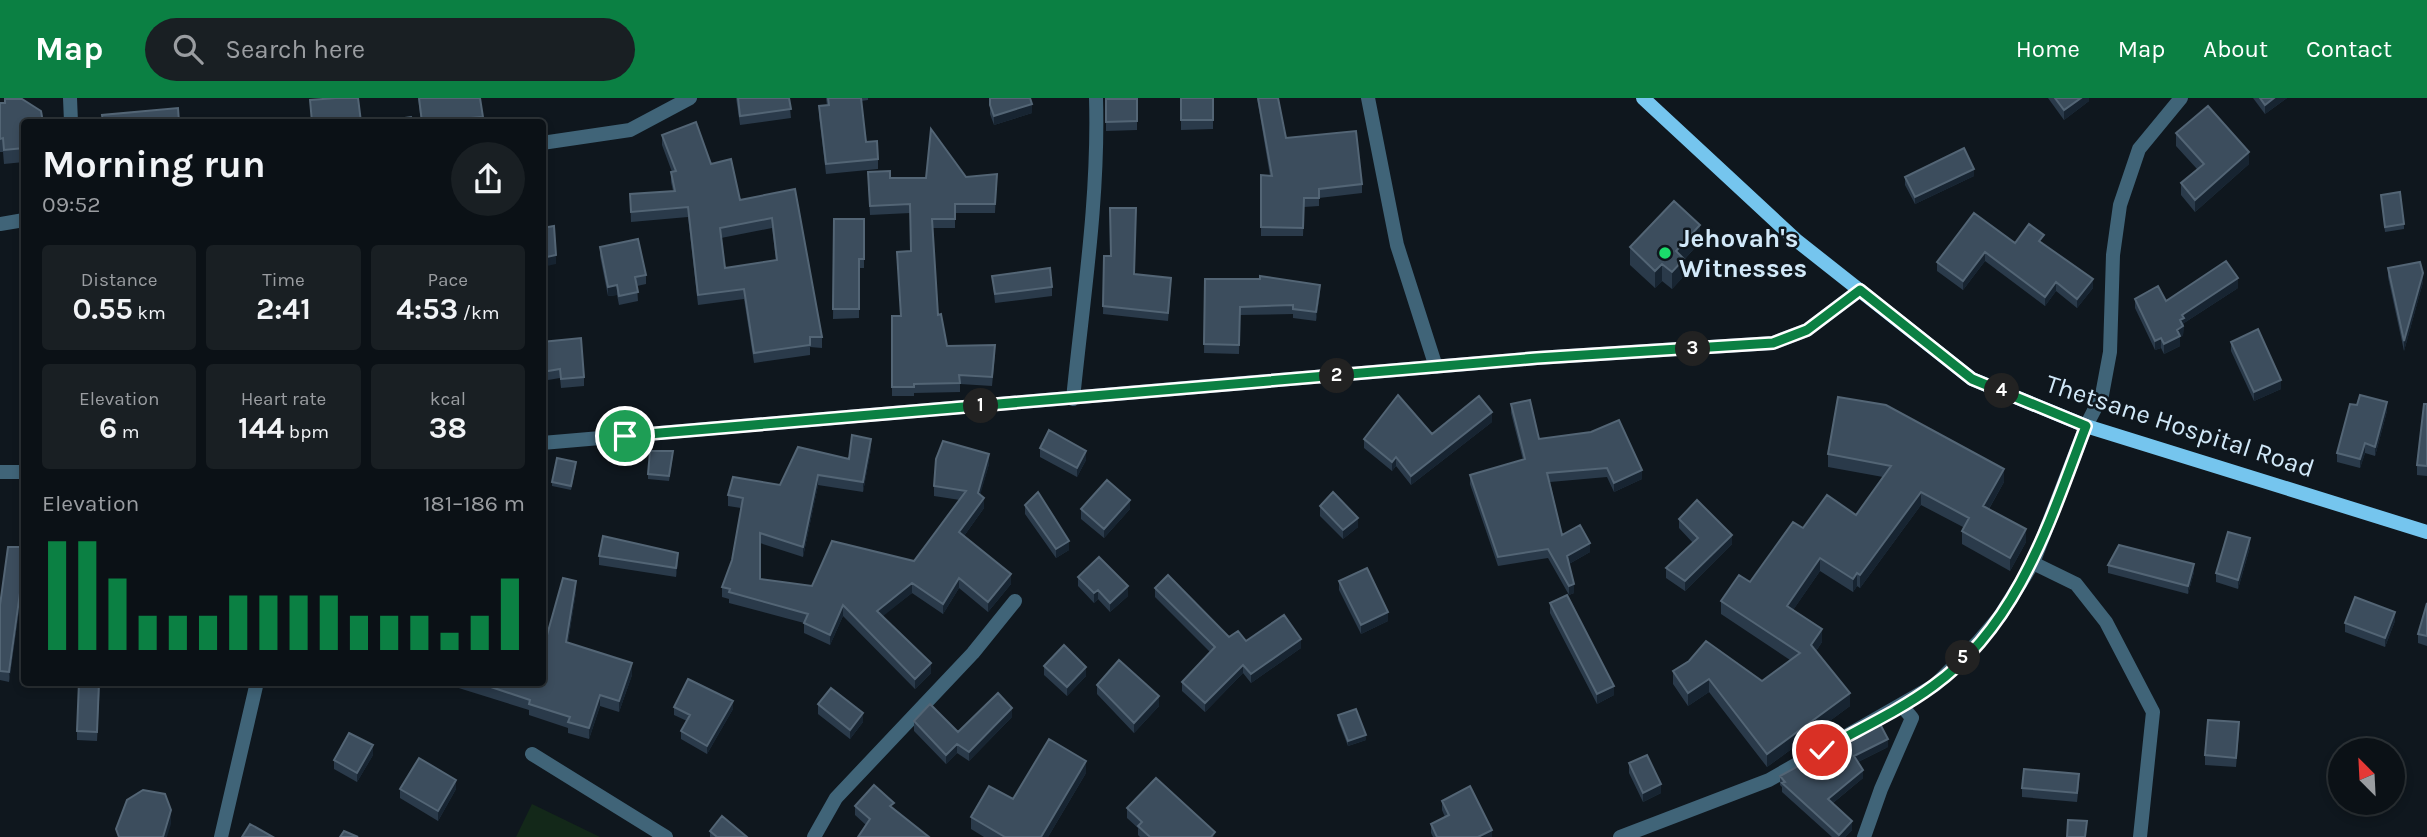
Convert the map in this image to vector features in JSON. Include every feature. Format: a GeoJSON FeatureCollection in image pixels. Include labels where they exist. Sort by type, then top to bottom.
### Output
{"type":"FeatureCollection","features":[{"type":"Feature","properties":{"kind":"main road","name":"Thetsane Hospital Road"},"geometry":{"type":"LineString","coordinates":[[1643,98],[1796,240],[1972,379],[2086,426],[2427,532]]}},
{"type":"Feature","properties":{"kind":"street"},"geometry":{"type":"LineString","coordinates":[[70,98],[71,119]]}},
{"type":"Feature","properties":{"kind":"street"},"geometry":{"type":"LineString","coordinates":[[546,143],[630,130],[690,98]]}},
{"type":"Feature","properties":{"kind":"street"},"geometry":{"type":"LineString","coordinates":[[1073,399],[1098,151],[1096,98]]}},
{"type":"Feature","properties":{"kind":"street"},"geometry":{"type":"LineString","coordinates":[[1368,98],[1397,245],[1436,367]]}},
{"type":"Feature","properties":{"kind":"street"},"geometry":{"type":"LineString","coordinates":[[1620,837],[1769,780],[1935,685],[1979,642],[2034,563],[2086,426],[2102,395],[2110,352],[2113,255],[2120,205],[2139,149],[2182,98]]}},
{"type":"Feature","properties":{"kind":"street"},"geometry":{"type":"LineString","coordinates":[[0,224],[21,220]]}},
{"type":"Feature","properties":{"kind":"street"},"geometry":{"type":"LineString","coordinates":[[546,443],[1436,367],[1773,343],[1807,330],[1860,290]]}},
{"type":"Feature","properties":{"kind":"street"},"geometry":{"type":"LineString","coordinates":[[0,472],[21,472]]}},
{"type":"Feature","properties":{"kind":"street"},"geometry":{"type":"LineString","coordinates":[[2034,563],[2076,584],[2106,622],[2153,712],[2140,837]]}},
{"type":"Feature","properties":{"kind":"street"},"geometry":{"type":"LineString","coordinates":[[814,837],[836,798],[973,653],[1015,601]]}},
{"type":"Feature","properties":{"kind":"street"},"geometry":{"type":"LineString","coordinates":[[221,837],[256,686]]}},
{"type":"Feature","properties":{"kind":"street"},"geometry":{"type":"LineString","coordinates":[[1864,837],[1881,789],[1912,718],[1902,706]]}},
{"type":"Feature","properties":{"kind":"street"},"geometry":{"type":"LineString","coordinates":[[532,754],[666,837]]}},
{"type":"Feature","properties":{"kind":"green space"},"geometry":{"type":"Polygon","coordinates":[[[532,804],[600,837],[516,837],[532,804]]]}},
{"type":"Feature","properties":{"kind":"building"},"geometry":{"type":"Polygon","coordinates":[[[358,98],[361,119],[312,119],[310,100],[358,98]]]}},
{"type":"Feature","properties":{"kind":"building"},"geometry":{"type":"Polygon","coordinates":[[[419,98],[480,98],[483,117],[422,119],[419,98]]]}},
{"type":"Feature","properties":{"kind":"building"},"geometry":{"type":"Polygon","coordinates":[[[738,98],[789,98],[791,109],[740,116],[738,98]]]}},
{"type":"Feature","properties":{"kind":"building"},"geometry":{"type":"Polygon","coordinates":[[[828,98],[861,98],[866,142],[877,141],[878,159],[826,164],[819,106],[829,105],[828,98]]]}},
{"type":"Feature","properties":{"kind":"building"},"geometry":{"type":"Polygon","coordinates":[[[990,98],[1030,98],[1032,104],[994,116],[990,98]]]}},
{"type":"Feature","properties":{"kind":"building"},"geometry":{"type":"Polygon","coordinates":[[[1181,98],[1213,98],[1213,120],[1181,120],[1181,98]]]}},
{"type":"Feature","properties":{"kind":"building"},"geometry":{"type":"Polygon","coordinates":[[[1258,98],[1278,98],[1286,138],[1356,131],[1362,184],[1319,189],[1319,198],[1304,198],[1303,228],[1261,227],[1261,175],[1272,176],[1258,98]]]}},
{"type":"Feature","properties":{"kind":"building"},"geometry":{"type":"Polygon","coordinates":[[[2055,98],[2081,98],[2064,110],[2055,98]]]}},
{"type":"Feature","properties":{"kind":"building"},"geometry":{"type":"Polygon","coordinates":[[[2260,98],[2274,98],[2265,105],[2260,98]]]}},
{"type":"Feature","properties":{"kind":"building"},"geometry":{"type":"Polygon","coordinates":[[[5,99],[22,99],[41,111],[42,119],[21,119],[21,148],[4,150],[3,138],[0,139],[0,103],[5,103],[5,99]]]}},
{"type":"Feature","properties":{"kind":"building"},"geometry":{"type":"Polygon","coordinates":[[[1106,99],[1137,99],[1137,121],[1106,122],[1106,99]]]}},
{"type":"Feature","properties":{"kind":"building"},"geometry":{"type":"Polygon","coordinates":[[[2208,106],[2249,152],[2195,200],[2181,183],[2204,164],[2176,133],[2208,106]]]}},
{"type":"Feature","properties":{"kind":"building"},"geometry":{"type":"Polygon","coordinates":[[[178,108],[179,119],[103,119],[102,115],[178,108]]]}},
{"type":"Feature","properties":{"kind":"building"},"geometry":{"type":"Polygon","coordinates":[[[696,122],[711,164],[731,159],[740,200],[795,189],[822,337],[810,337],[810,345],[754,353],[744,289],[698,295],[688,207],[631,212],[630,194],[675,191],[671,172],[676,171],[662,135],[696,122]],[[772,218],[720,228],[725,268],[777,260],[772,218]]]}},
{"type":"Feature","properties":{"kind":"building"},"geometry":{"type":"Polygon","coordinates":[[[931,129],[966,177],[997,174],[995,204],[955,204],[955,219],[932,219],[938,315],[941,314],[947,346],[995,345],[992,377],[959,375],[960,383],[892,387],[892,316],[901,316],[897,252],[911,251],[910,204],[870,206],[868,172],[890,171],[890,178],[926,178],[931,129]]]}},
{"type":"Feature","properties":{"kind":"building"},"geometry":{"type":"Polygon","coordinates":[[[1964,148],[1974,169],[1915,197],[1905,177],[1964,148]]]}},
{"type":"Feature","properties":{"kind":"building"},"geometry":{"type":"Polygon","coordinates":[[[2400,192],[2404,224],[2385,227],[2381,195],[2400,192]]]}},
{"type":"Feature","properties":{"kind":"building"},"geometry":{"type":"Polygon","coordinates":[[[1674,201],[1700,225],[1676,251],[1684,259],[1672,272],[1662,264],[1655,271],[1630,247],[1674,201]]]}},
{"type":"Feature","properties":{"kind":"building"},"geometry":{"type":"Polygon","coordinates":[[[1110,208],[1136,208],[1134,274],[1171,278],[1168,313],[1103,306],[1104,256],[1111,256],[1110,208]]]}},
{"type":"Feature","properties":{"kind":"building"},"geometry":{"type":"Polygon","coordinates":[[[1974,213],[2015,243],[2029,224],[2044,235],[2039,241],[2093,279],[2077,299],[2056,282],[2045,297],[1985,252],[1963,281],[1937,262],[1974,213]]]}},
{"type":"Feature","properties":{"kind":"building"},"geometry":{"type":"Polygon","coordinates":[[[834,219],[864,219],[864,259],[859,259],[859,309],[833,309],[834,219]]]}},
{"type":"Feature","properties":{"kind":"building"},"geometry":{"type":"Polygon","coordinates":[[[554,226],[556,255],[546,257],[546,227],[554,226]]]}},
{"type":"Feature","properties":{"kind":"building"},"geometry":{"type":"Polygon","coordinates":[[[638,239],[646,275],[635,277],[638,292],[619,296],[617,285],[608,287],[600,247],[638,239]]]}},
{"type":"Feature","properties":{"kind":"building"},"geometry":{"type":"Polygon","coordinates":[[[2226,261],[2238,278],[2182,315],[2184,318],[2180,320],[2183,326],[2177,330],[2180,336],[2164,344],[2161,338],[2155,341],[2135,299],[2158,286],[2166,301],[2226,261]]]}},
{"type":"Feature","properties":{"kind":"building"},"geometry":{"type":"Polygon","coordinates":[[[2420,262],[2423,273],[2404,341],[2388,268],[2420,262]]]}},
{"type":"Feature","properties":{"kind":"building"},"geometry":{"type":"Polygon","coordinates":[[[1050,268],[1052,287],[995,294],[992,276],[1050,268]]]}},
{"type":"Feature","properties":{"kind":"building"},"geometry":{"type":"Polygon","coordinates":[[[1260,276],[1320,285],[1316,312],[1293,309],[1293,305],[1240,307],[1239,345],[1204,344],[1205,279],[1260,279],[1260,276]]]}},
{"type":"Feature","properties":{"kind":"building"},"geometry":{"type":"Polygon","coordinates":[[[2258,329],[2281,380],[2254,392],[2231,342],[2258,329]]]}},
{"type":"Feature","properties":{"kind":"building"},"geometry":{"type":"Polygon","coordinates":[[[581,338],[584,377],[561,379],[560,369],[546,371],[546,342],[581,338]]]}},
{"type":"Feature","properties":{"kind":"building"},"geometry":{"type":"Polygon","coordinates":[[[1398,395],[1432,434],[1479,396],[1492,412],[1411,476],[1396,457],[1392,462],[1364,439],[1398,395]]]}},
{"type":"Feature","properties":{"kind":"building"},"geometry":{"type":"Polygon","coordinates":[[[2360,395],[2387,402],[2375,447],[2365,443],[2360,459],[2337,453],[2350,404],[2357,405],[2360,395]]]}},
{"type":"Feature","properties":{"kind":"building"},"geometry":{"type":"Polygon","coordinates":[[[1838,397],[1886,405],[2004,469],[1983,506],[2026,529],[2010,558],[1962,531],[1969,518],[1921,492],[1860,575],[1857,573],[1853,579],[1820,558],[1787,606],[1822,629],[1811,645],[1850,693],[1767,754],[1709,679],[1688,693],[1673,671],[1689,661],[1706,641],[1762,681],[1800,653],[1721,601],[1739,575],[1750,582],[1793,522],[1803,528],[1827,495],[1856,515],[1891,466],[1828,454],[1838,397]]]}},
{"type":"Feature","properties":{"kind":"building"},"geometry":{"type":"Polygon","coordinates":[[[1530,400],[1539,439],[1591,432],[1619,420],[1642,470],[1614,483],[1607,468],[1547,473],[1562,535],[1580,525],[1590,543],[1567,556],[1574,584],[1569,586],[1548,549],[1498,557],[1470,475],[1525,459],[1511,404],[1530,400]]]}},
{"type":"Feature","properties":{"kind":"building"},"geometry":{"type":"Polygon","coordinates":[[[2424,404],[2427,404],[2427,466],[2417,465],[2424,404]]]}},
{"type":"Feature","properties":{"kind":"building"},"geometry":{"type":"Polygon","coordinates":[[[1049,430],[1086,451],[1077,468],[1040,448],[1049,430]]]}},
{"type":"Feature","properties":{"kind":"building"},"geometry":{"type":"Polygon","coordinates":[[[852,435],[871,439],[863,482],[818,475],[803,547],[760,533],[760,579],[812,586],[832,541],[914,561],[966,491],[934,486],[936,459],[943,441],[989,454],[978,493],[984,498],[959,532],[1011,574],[988,602],[959,578],[943,604],[912,583],[877,611],[931,663],[915,679],[843,605],[830,635],[804,623],[808,614],[729,592],[730,589],[722,587],[732,560],[743,498],[728,495],[733,477],[780,485],[798,447],[849,459],[852,435]]]}},
{"type":"Feature","properties":{"kind":"building"},"geometry":{"type":"Polygon","coordinates":[[[650,451],[673,451],[669,476],[648,474],[650,451]]]}},
{"type":"Feature","properties":{"kind":"building"},"geometry":{"type":"Polygon","coordinates":[[[557,458],[576,462],[571,486],[552,482],[557,458]]]}},
{"type":"Feature","properties":{"kind":"building"},"geometry":{"type":"Polygon","coordinates":[[[1107,480],[1130,500],[1104,529],[1081,509],[1107,480]]]}},
{"type":"Feature","properties":{"kind":"building"},"geometry":{"type":"Polygon","coordinates":[[[1038,492],[1069,541],[1056,549],[1025,505],[1038,492]]]}},
{"type":"Feature","properties":{"kind":"building"},"geometry":{"type":"Polygon","coordinates":[[[1333,492],[1358,518],[1343,530],[1320,506],[1333,492]]]}},
{"type":"Feature","properties":{"kind":"building"},"geometry":{"type":"Polygon","coordinates":[[[1697,500],[1732,535],[1685,581],[1666,568],[1698,538],[1679,519],[1697,500]]]}},
{"type":"Feature","properties":{"kind":"building"},"geometry":{"type":"Polygon","coordinates":[[[2228,532],[2250,538],[2238,580],[2216,573],[2228,532]]]}},
{"type":"Feature","properties":{"kind":"building"},"geometry":{"type":"Polygon","coordinates":[[[603,536],[678,553],[676,568],[599,556],[603,536]]]}},
{"type":"Feature","properties":{"kind":"building"},"geometry":{"type":"Polygon","coordinates":[[[2119,545],[2194,564],[2188,586],[2108,565],[2119,545]]]}},
{"type":"Feature","properties":{"kind":"building"},"geometry":{"type":"Polygon","coordinates":[[[8,547],[21,547],[21,586],[9,672],[0,671],[0,605],[8,547]]]}},
{"type":"Feature","properties":{"kind":"building"},"geometry":{"type":"Polygon","coordinates":[[[1099,557],[1128,586],[1110,603],[1098,590],[1094,593],[1078,577],[1099,557]]]}},
{"type":"Feature","properties":{"kind":"building"},"geometry":{"type":"Polygon","coordinates":[[[1367,568],[1388,612],[1361,625],[1339,581],[1367,568]]]}},
{"type":"Feature","properties":{"kind":"building"},"geometry":{"type":"Polygon","coordinates":[[[1168,575],[1229,637],[1238,631],[1246,641],[1284,615],[1301,639],[1251,674],[1243,665],[1205,703],[1182,682],[1215,647],[1155,588],[1168,575]]]}},
{"type":"Feature","properties":{"kind":"building"},"geometry":{"type":"Polygon","coordinates":[[[563,578],[576,581],[566,642],[632,663],[619,701],[600,695],[589,728],[568,722],[570,717],[529,704],[530,700],[488,686],[546,686],[546,639],[563,578]]]}},
{"type":"Feature","properties":{"kind":"building"},"geometry":{"type":"Polygon","coordinates":[[[1567,595],[1614,686],[1597,694],[1550,603],[1567,595]]]}},
{"type":"Feature","properties":{"kind":"building"},"geometry":{"type":"Polygon","coordinates":[[[2355,597],[2395,612],[2385,638],[2345,623],[2355,597]]]}},
{"type":"Feature","properties":{"kind":"building"},"geometry":{"type":"Polygon","coordinates":[[[2427,603],[2427,636],[2418,634],[2427,603]]]}},
{"type":"Feature","properties":{"kind":"building"},"geometry":{"type":"Polygon","coordinates":[[[1064,645],[1086,667],[1067,687],[1044,666],[1064,645]]]}},
{"type":"Feature","properties":{"kind":"building"},"geometry":{"type":"Polygon","coordinates":[[[1119,660],[1159,696],[1134,723],[1097,685],[1119,660]]]}},
{"type":"Feature","properties":{"kind":"building"},"geometry":{"type":"Polygon","coordinates":[[[688,679],[733,701],[707,746],[681,731],[690,715],[674,707],[688,679]]]}},
{"type":"Feature","properties":{"kind":"building"},"geometry":{"type":"Polygon","coordinates":[[[79,686],[99,686],[97,732],[77,731],[79,686]]]}},
{"type":"Feature","properties":{"kind":"building"},"geometry":{"type":"Polygon","coordinates":[[[831,688],[863,713],[850,730],[818,704],[831,688]]]}},
{"type":"Feature","properties":{"kind":"building"},"geometry":{"type":"Polygon","coordinates":[[[998,693],[1012,708],[969,752],[957,744],[946,755],[914,721],[930,704],[958,732],[998,693]]]}},
{"type":"Feature","properties":{"kind":"building"},"geometry":{"type":"Polygon","coordinates":[[[1356,709],[1366,735],[1348,741],[1338,715],[1356,709]]]}},
{"type":"Feature","properties":{"kind":"building"},"geometry":{"type":"Polygon","coordinates":[[[2208,720],[2239,722],[2236,758],[2205,755],[2208,720]]]}},
{"type":"Feature","properties":{"kind":"building"},"geometry":{"type":"Polygon","coordinates":[[[1879,722],[1888,739],[1854,756],[1863,770],[1828,799],[1852,821],[1839,835],[1782,783],[1785,782],[1780,776],[1879,722]]]}},
{"type":"Feature","properties":{"kind":"building"},"geometry":{"type":"Polygon","coordinates":[[[349,733],[373,745],[357,773],[334,760],[349,733]]]}},
{"type":"Feature","properties":{"kind":"building"},"geometry":{"type":"Polygon","coordinates":[[[1049,739],[1086,761],[1041,837],[1005,837],[971,817],[989,786],[1013,799],[1049,739]]]}},
{"type":"Feature","properties":{"kind":"building"},"geometry":{"type":"Polygon","coordinates":[[[1647,755],[1661,784],[1643,793],[1629,763],[1647,755]]]}},
{"type":"Feature","properties":{"kind":"building"},"geometry":{"type":"Polygon","coordinates":[[[419,758],[456,780],[438,811],[400,789],[419,758]]]}},
{"type":"Feature","properties":{"kind":"building"},"geometry":{"type":"Polygon","coordinates":[[[2024,769],[2079,774],[2077,793],[2022,788],[2024,769]]]}},
{"type":"Feature","properties":{"kind":"building"},"geometry":{"type":"Polygon","coordinates":[[[1156,778],[1215,832],[1211,837],[1150,837],[1138,826],[1142,822],[1127,808],[1156,778]]]}},
{"type":"Feature","properties":{"kind":"building"},"geometry":{"type":"Polygon","coordinates":[[[874,785],[894,803],[890,806],[929,837],[858,837],[870,819],[855,806],[874,785]]]}},
{"type":"Feature","properties":{"kind":"building"},"geometry":{"type":"Polygon","coordinates":[[[1470,786],[1492,830],[1478,837],[1437,837],[1431,824],[1449,815],[1442,801],[1470,786]]]}},
{"type":"Feature","properties":{"kind":"building"},"geometry":{"type":"Polygon","coordinates":[[[143,790],[165,794],[171,810],[163,837],[119,837],[116,829],[127,800],[143,790]]]}},
{"type":"Feature","properties":{"kind":"building"},"geometry":{"type":"Polygon","coordinates":[[[722,816],[747,837],[717,837],[710,831],[722,816]]]}},
{"type":"Feature","properties":{"kind":"building"},"geometry":{"type":"Polygon","coordinates":[[[2068,820],[2087,821],[2085,837],[2067,837],[2068,820]]]}},
{"type":"Feature","properties":{"kind":"building"},"geometry":{"type":"Polygon","coordinates":[[[250,824],[273,837],[242,837],[250,824]]]}},
{"type":"Feature","properties":{"kind":"building"},"geometry":{"type":"Polygon","coordinates":[[[344,831],[358,837],[340,837],[344,831]]]}},
{"type":"Feature","properties":{"kind":"place","name":"Jehovah's Witnesses"},"geometry":{"type":"Point","coordinates":[1665,253]}},
{"type":"Feature","properties":{"kind":"route"},"geometry":{"type":"LineString","coordinates":[[625,436],[1122,396],[1537,358],[1773,343],[1807,330],[1860,290],[1972,379],[2086,426],[2034,563],[2000,616],[1979,642],[1935,685],[1822,750]]}}]}
